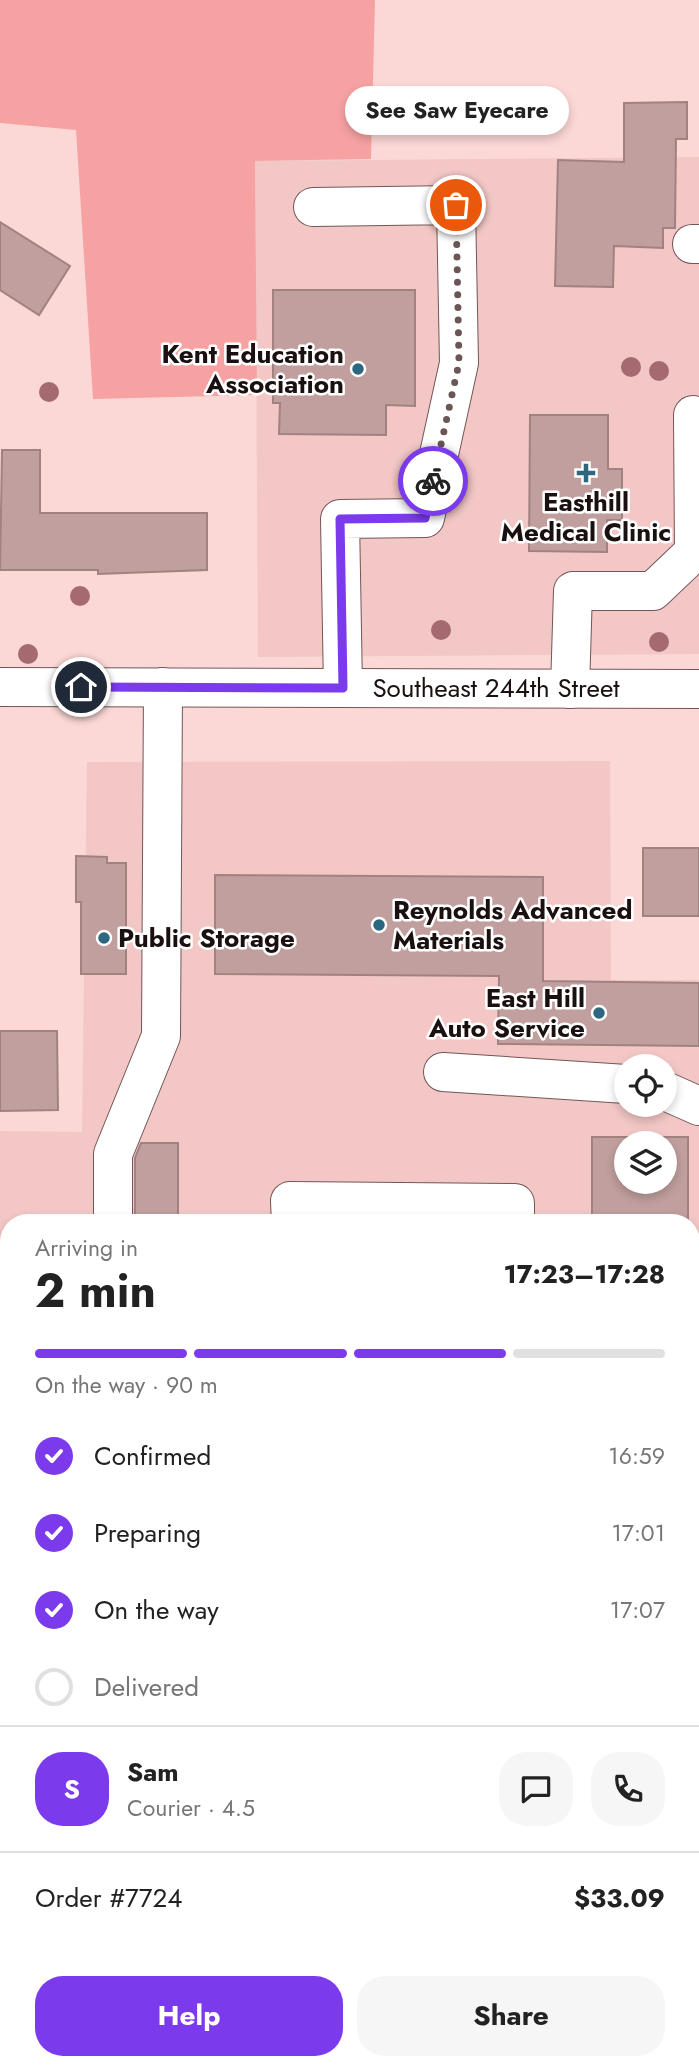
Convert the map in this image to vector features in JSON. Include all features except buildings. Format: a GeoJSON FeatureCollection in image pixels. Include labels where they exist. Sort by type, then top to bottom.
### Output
{"type":"FeatureCollection","features":[{"type":"Feature","properties":{"kind":"street"},"geometry":{"type":"LineString","coordinates":[[313,207],[456,205],[459,363],[425,518],[340,519],[343,688]]}},
{"type":"Feature","properties":{"kind":"street"},"geometry":{"type":"LineString","coordinates":[[570,689],[573,591],[653,591],[694,552],[693,415]]}},
{"type":"Feature","properties":{"kind":"street","name":"Southeast 244th Street"},"geometry":{"type":"LineString","coordinates":[[0,687],[699,689]]}},
{"type":"Feature","properties":{"kind":"street"},"geometry":{"type":"LineString","coordinates":[[113,1214],[113,1154],[161,1036],[163,687]]}},
{"type":"Feature","properties":{"kind":"street"},"geometry":{"type":"LineString","coordinates":[[443,1072],[614,1083]]}},
{"type":"Feature","properties":{"kind":"street"},"geometry":{"type":"LineString","coordinates":[[677,1096],[699,1106]]}},
{"type":"Feature","properties":{"kind":"street"},"geometry":{"type":"LineString","coordinates":[[291,1214],[290,1201],[515,1203],[515,1214]]}},
{"type":"Feature","properties":{"kind":"shaded area"},"geometry":{"type":"Polygon","coordinates":[[[0,0],[375,0],[371,159],[255,161],[257,395],[93,399],[76,130],[0,123],[0,0]]]}},
{"type":"Feature","properties":{"kind":"shaded area"},"geometry":{"type":"Polygon","coordinates":[[[699,157],[699,654],[258,657],[255,161],[699,157]]]}},
{"type":"Feature","properties":{"kind":"shaded area"},"geometry":{"type":"Polygon","coordinates":[[[610,761],[611,980],[699,980],[699,1214],[0,1214],[0,1131],[82,1132],[87,762],[610,761]]]}},
{"type":"Feature","properties":{"kind":"way so far"},"geometry":{"type":"LineString","coordinates":[[433,481],[459,363],[456,205]]}},
{"type":"Feature","properties":{"kind":"place","name":"See Saw Eyecare"},"geometry":{"type":"Point","coordinates":[456,205]}},
{"type":"Feature","properties":{"kind":"place","name":"Kent Education Association"},"geometry":{"type":"Point","coordinates":[358,369]}},
{"type":"Feature","properties":{"kind":"place","name":"Easthill Medical Clinic"},"geometry":{"type":"Point","coordinates":[586,473]}},
{"type":"Feature","properties":{"kind":"place","name":"Reynolds Advanced Materials"},"geometry":{"type":"Point","coordinates":[379,925]}},
{"type":"Feature","properties":{"kind":"place","name":"Public Storage"},"geometry":{"type":"Point","coordinates":[104,938]}},
{"type":"Feature","properties":{"kind":"place","name":"East Hill Auto Service"},"geometry":{"type":"Point","coordinates":[599,1013]}},
{"type":"Feature","properties":{"kind":"route"},"geometry":{"type":"LineString","coordinates":[[81,687],[343,688],[340,519],[425,518],[433,481]]}}]}
